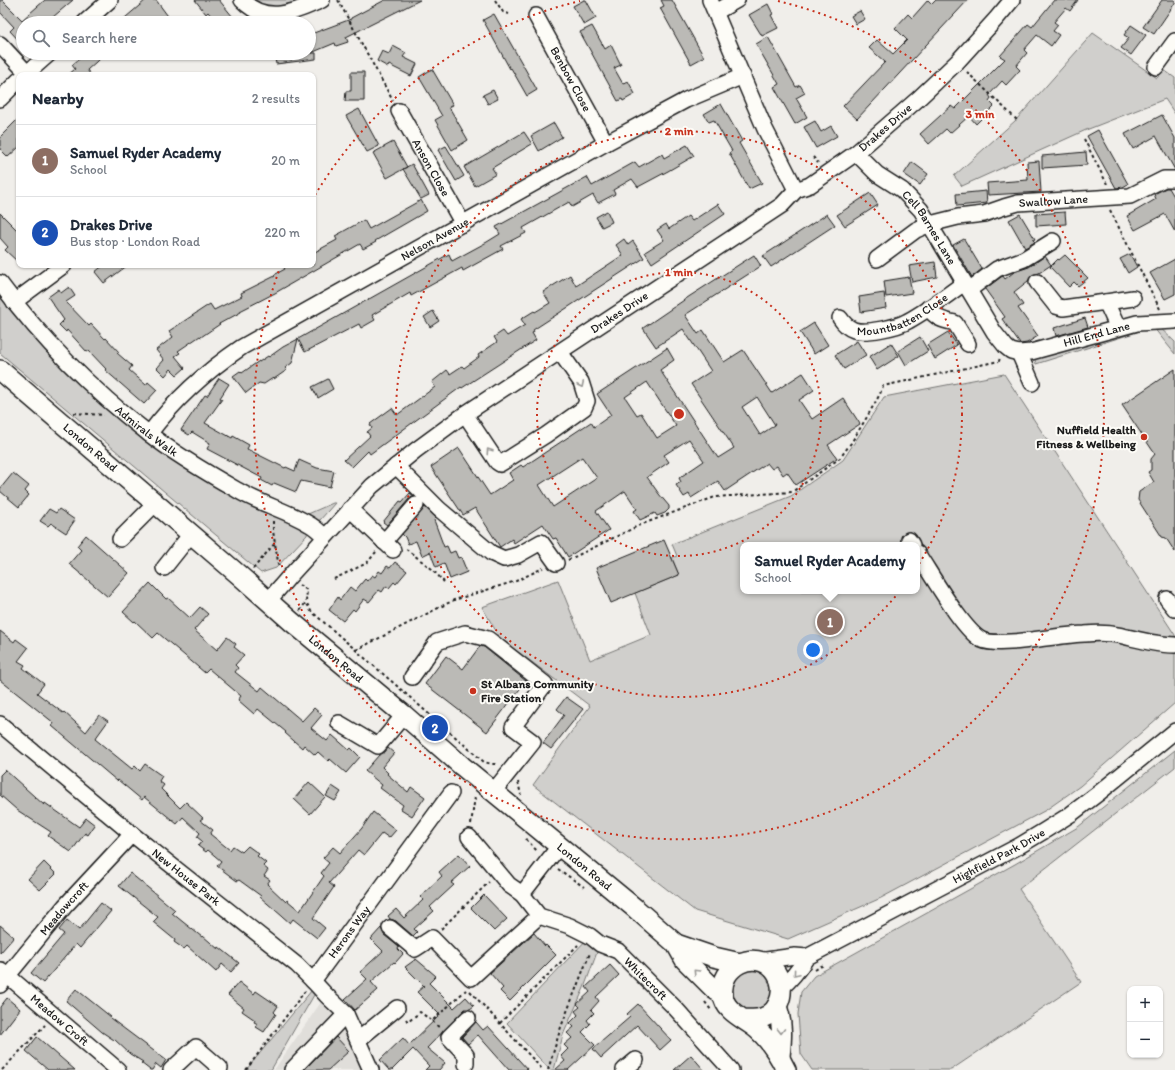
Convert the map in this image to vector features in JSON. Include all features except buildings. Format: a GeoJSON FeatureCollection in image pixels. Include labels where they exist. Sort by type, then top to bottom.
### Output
{"type":"FeatureCollection","features":[{"type":"Feature","properties":{"kind":"main road","name":"London Road"},"geometry":{"type":"LineString","coordinates":[[0,370],[269,600],[292,622],[404,715],[484,791],[560,845],[676,944],[685,960],[723,996],[726,1005],[734,1013],[744,1018],[758,1029],[783,1063]]}},
{"type":"Feature","properties":{"kind":"main road","name":"London Road"},"geometry":{"type":"LineString","coordinates":[[676,944],[714,957],[740,963],[752,960],[760,961]]}},
{"type":"Feature","properties":{"kind":"main road"},"geometry":{"type":"LineString","coordinates":[[760,961],[774,970],[782,987]]}},
{"type":"Feature","properties":{"kind":"main road"},"geometry":{"type":"LineString","coordinates":[[723,996],[723,983],[728,972],[740,963]]}},
{"type":"Feature","properties":{"kind":"main road","name":"London Road"},"geometry":{"type":"LineString","coordinates":[[782,987],[781,997],[777,1006],[781,1020],[783,1063]]}},
{"type":"Feature","properties":{"kind":"main road"},"geometry":{"type":"LineString","coordinates":[[744,1018],[753,1020],[762,1018],[777,1006]]}},
{"type":"Feature","properties":{"kind":"street"},"geometry":{"type":"LineString","coordinates":[[92,16],[110,0]]}},
{"type":"Feature","properties":{"kind":"street"},"geometry":{"type":"LineString","coordinates":[[242,0],[248,6],[260,12],[281,14],[292,12],[322,0]]}},
{"type":"Feature","properties":{"kind":"street"},"geometry":{"type":"LineString","coordinates":[[737,0],[713,6],[765,129],[796,190]]}},
{"type":"Feature","properties":{"kind":"street","name":"Drakes Drive"},"geometry":{"type":"LineString","coordinates":[[269,600],[350,509],[372,486],[396,466],[465,414],[782,205],[796,190],[810,185],[856,153],[918,99],[957,62],[1012,0]]}},
{"type":"Feature","properties":{"kind":"street","name":"Benbow Close"},"geometry":{"type":"LineString","coordinates":[[536,16],[606,143]]}},
{"type":"Feature","properties":{"kind":"street"},"geometry":{"type":"LineString","coordinates":[[1156,67],[1175,41]]}},
{"type":"Feature","properties":{"kind":"street"},"geometry":{"type":"LineString","coordinates":[[0,44],[21,72]]}},
{"type":"Feature","properties":{"kind":"street"},"geometry":{"type":"LineString","coordinates":[[29,72],[42,60]]}},
{"type":"Feature","properties":{"kind":"street","name":"Nelson Avenue"},"geometry":{"type":"LineString","coordinates":[[149,434],[177,400],[210,370],[242,347],[606,143],[686,100],[743,76]]}},
{"type":"Feature","properties":{"kind":"street"},"geometry":{"type":"LineString","coordinates":[[0,99],[16,84]]}},
{"type":"Feature","properties":{"kind":"street","name":"Anson Close"},"geometry":{"type":"LineString","coordinates":[[399,111],[463,224]]}},
{"type":"Feature","properties":{"kind":"street","name":"Cell Barnes Lane"},"geometry":{"type":"LineString","coordinates":[[856,153],[877,174],[902,190],[921,210],[985,318],[994,332],[1013,350],[1032,383]]}},
{"type":"Feature","properties":{"kind":"street","name":"Swallow Lane"},"geometry":{"type":"LineString","coordinates":[[877,259],[916,230],[930,224],[958,217],[984,214],[1018,203],[1130,196],[1164,179],[1175,179]]}},
{"type":"Feature","properties":{"kind":"street","name":"Mountbatten Close"},"geometry":{"type":"LineString","coordinates":[[840,318],[845,325],[860,332],[896,326],[907,322],[928,308],[997,269],[1024,259],[1052,241]]}},
{"type":"Feature","properties":{"kind":"street"},"geometry":{"type":"LineString","coordinates":[[14,302],[60,268]]}},
{"type":"Feature","properties":{"kind":"street"},"geometry":{"type":"LineString","coordinates":[[1037,282],[1056,306],[1062,308],[1133,298]]}},
{"type":"Feature","properties":{"kind":"street","name":"Admirals Walk"},"geometry":{"type":"LineString","coordinates":[[0,283],[24,315],[72,368],[149,434],[167,447],[239,491],[309,524],[325,536]]}},
{"type":"Feature","properties":{"kind":"street"},"geometry":{"type":"LineString","coordinates":[[1106,302],[1118,328]]}},
{"type":"Feature","properties":{"kind":"street"},"geometry":{"type":"LineString","coordinates":[[928,308],[935,316],[943,321],[955,323],[968,344]]}},
{"type":"Feature","properties":{"kind":"street","name":"Hill End Lane"},"geometry":{"type":"LineString","coordinates":[[1013,350],[1031,352],[1137,323],[1173,322]]}},
{"type":"Feature","properties":{"kind":"street"},"geometry":{"type":"LineString","coordinates":[[465,414],[496,462],[500,464],[522,451],[569,420],[584,408],[587,401],[581,382],[560,352]]}},
{"type":"Feature","properties":{"kind":"street"},"geometry":{"type":"LineString","coordinates":[[396,466],[439,509],[491,554],[504,559],[518,555],[541,542],[556,563]]}},
{"type":"Feature","properties":{"kind":"street"},"geometry":{"type":"LineString","coordinates":[[120,540],[156,503]]}},
{"type":"Feature","properties":{"kind":"street"},"geometry":{"type":"LineString","coordinates":[[350,509],[389,546],[416,505]]}},
{"type":"Feature","properties":{"kind":"street"},"geometry":{"type":"LineString","coordinates":[[164,568],[191,534]]}},
{"type":"Feature","properties":{"kind":"street"},"geometry":{"type":"LineString","coordinates":[[920,558],[959,618],[973,634],[982,640],[992,642],[1009,642],[1084,634],[1117,635],[1146,642],[1175,645]]}},
{"type":"Feature","properties":{"kind":"street"},"geometry":{"type":"LineString","coordinates":[[412,677],[437,642],[465,633],[488,639],[545,684],[513,727],[533,742],[509,772],[484,791]]}},
{"type":"Feature","properties":{"kind":"street"},"geometry":{"type":"LineString","coordinates":[[338,723],[378,746],[404,715]]}},
{"type":"Feature","properties":{"kind":"street","name":"New House Park"},"geometry":{"type":"LineString","coordinates":[[0,724],[132,834],[297,965],[326,996],[346,1014],[371,1070]]}},
{"type":"Feature","properties":{"kind":"street","name":"Highfield Park Drive"},"geometry":{"type":"LineString","coordinates":[[760,961],[795,956],[807,957],[1020,846],[1071,814],[1175,731]]}},
{"type":"Feature","properties":{"kind":"street","name":"Herons Way"},"geometry":{"type":"LineString","coordinates":[[313,981],[451,793]]}},
{"type":"Feature","properties":{"kind":"street","name":"Meadowcroft"},"geometry":{"type":"LineString","coordinates":[[2,977],[132,834]]}},
{"type":"Feature","properties":{"kind":"street"},"geometry":{"type":"LineString","coordinates":[[390,928],[415,949],[432,938],[471,978],[539,916],[522,894],[509,885],[469,837]]}},
{"type":"Feature","properties":{"kind":"street"},"geometry":{"type":"LineString","coordinates":[[522,894],[560,845]]}},
{"type":"Feature","properties":{"kind":"street","name":"Whitecroft"},"geometry":{"type":"LineString","coordinates":[[539,916],[570,926],[600,944],[618,951],[686,1019],[731,1070]]}},
{"type":"Feature","properties":{"kind":"street","name":"Highfield Park Drive"},"geometry":{"type":"LineString","coordinates":[[782,987],[801,968],[807,957]]}},
{"type":"Feature","properties":{"kind":"street","name":"Meadow Croft"},"geometry":{"type":"LineString","coordinates":[[2,977],[54,1016],[118,1070]]}},
{"type":"Feature","properties":{"kind":"street"},"geometry":{"type":"LineString","coordinates":[[358,1040],[398,1008]]}},
{"type":"Feature","properties":{"kind":"street"},"geometry":{"type":"LineString","coordinates":[[292,1070],[346,1014]]}},
{"type":"Feature","properties":{"kind":"street"},"geometry":{"type":"LineString","coordinates":[[466,1068],[466,1055],[449,1037],[468,1018]]}},
{"type":"Feature","properties":{"kind":"street"},"geometry":{"type":"LineString","coordinates":[[171,1070],[196,1048],[220,1068]]}},
{"type":"Feature","properties":{"kind":"street"},"geometry":{"type":"LineString","coordinates":[[624,1070],[636,1060]]}},
{"type":"Feature","properties":{"kind":"path"},"geometry":{"type":"LineString","coordinates":[[338,0],[399,111]]}},
{"type":"Feature","properties":{"kind":"path"},"geometry":{"type":"LineString","coordinates":[[495,0],[502,12],[509,14]]}},
{"type":"Feature","properties":{"kind":"path"},"geometry":{"type":"LineString","coordinates":[[957,62],[1018,121]]}},
{"type":"Feature","properties":{"kind":"path"},"geometry":{"type":"LineString","coordinates":[[1084,139],[1109,198],[1173,322]]}},
{"type":"Feature","properties":{"kind":"path"},"geometry":{"type":"LineString","coordinates":[[356,650],[454,600],[516,581],[556,563],[570,560],[640,526],[715,497],[792,492],[840,458],[852,443],[883,386],[999,361],[1013,350]]}},
{"type":"Feature","properties":{"kind":"path"},"geometry":{"type":"LineString","coordinates":[[47,411],[127,416]]}},
{"type":"Feature","properties":{"kind":"path"},"geometry":{"type":"LineString","coordinates":[[274,508],[273,531],[279,569],[288,578],[307,590],[306,602],[310,611],[484,762],[499,764],[518,779],[521,794],[527,799]]}},
{"type":"Feature","properties":{"kind":"path"},"geometry":{"type":"LineString","coordinates":[[254,568],[275,543]]}},
{"type":"Feature","properties":{"kind":"path"},"geometry":{"type":"LineString","coordinates":[[334,579],[367,563],[389,546],[399,543],[432,569],[444,582]]}},
{"type":"Feature","properties":{"kind":"path"},"geometry":{"type":"LineString","coordinates":[[469,837],[484,791]]}},
{"type":"Feature","properties":{"kind":"path"},"geometry":{"type":"LineString","coordinates":[[432,938],[499,872]]}},
{"type":"Feature","properties":{"kind":"path"},"geometry":{"type":"LineString","coordinates":[[500,1024],[591,938]]}},
{"type":"Feature","properties":{"kind":"path"},"geometry":{"type":"LineString","coordinates":[[548,1070],[591,938]]}},
{"type":"Feature","properties":{"kind":"path"},"geometry":{"type":"LineString","coordinates":[[811,974],[829,961]]}},
{"type":"Feature","properties":{"kind":"path"},"geometry":{"type":"LineString","coordinates":[[246,1070],[313,981]]}},
{"type":"Feature","properties":{"kind":"path"},"geometry":{"type":"LineString","coordinates":[[398,1008],[408,1022],[420,1012],[432,1020],[468,989],[543,1070]]}},
{"type":"Feature","properties":{"kind":"path"},"geometry":{"type":"LineString","coordinates":[[2,1070],[54,1016]]}},
{"type":"Feature","properties":{"kind":"shaded area"},"geometry":{"type":"Polygon","coordinates":[[[249,0],[312,0],[275,10],[249,0]]]}},
{"type":"Feature","properties":{"kind":"shaded area"},"geometry":{"type":"Polygon","coordinates":[[[1093,33],[1157,78],[1164,70],[1175,78],[1175,114],[1165,99],[1086,130],[962,186],[954,176],[1016,120],[1093,33]]]}},
{"type":"Feature","properties":{"kind":"shaded area"},"geometry":{"type":"Polygon","coordinates":[[[0,291],[65,370],[140,436],[247,500],[308,528],[307,535],[276,568],[261,573],[0,353],[0,291]]]}},
{"type":"Feature","properties":{"kind":"shaded area"},"geometry":{"type":"Polygon","coordinates":[[[1156,324],[1175,342],[1175,354],[1153,327],[1036,364],[1034,356],[1156,324]]]}},
{"type":"Feature","properties":{"kind":"shaded area"},"geometry":{"type":"Polygon","coordinates":[[[1004,374],[1175,635],[1175,703],[1080,786],[1046,810],[881,898],[788,939],[695,911],[533,785],[590,706],[500,638],[482,607],[558,580],[590,660],[651,635],[635,593],[679,575],[672,558],[677,556],[672,544],[791,496],[843,460],[884,397],[1004,374]]]}},
{"type":"Feature","properties":{"kind":"shaded area"},"geometry":{"type":"Polygon","coordinates":[[[335,503],[320,520],[316,521],[307,517],[308,514],[335,503]]]}},
{"type":"Feature","properties":{"kind":"shaded area"},"geometry":{"type":"Polygon","coordinates":[[[1175,750],[1175,767],[1019,889],[1081,982],[951,1070],[812,1070],[801,1054],[798,1014],[801,992],[814,976],[1015,864],[1078,827],[1175,750]]]}},
{"type":"Feature","properties":{"kind":"shaded area"},"geometry":{"type":"Polygon","coordinates":[[[590,936],[600,944],[584,988],[563,1035],[554,1070],[550,1070],[507,1023],[590,936]]]}},
{"type":"Feature","properties":{"kind":"shaded area"},"geometry":{"type":"Polygon","coordinates":[[[754,969],[767,975],[774,987],[767,1007],[755,1012],[747,1012],[740,1008],[735,1002],[732,994],[732,986],[735,978],[742,972],[754,969]]]}},
{"type":"Feature","properties":{"kind":"shaded area"},"geometry":{"type":"Polygon","coordinates":[[[318,988],[271,1070],[246,1070],[312,990],[318,988]]]}},
{"type":"Feature","properties":{"kind":"shaded area"},"geometry":{"type":"Polygon","coordinates":[[[326,995],[356,1041],[367,1070],[274,1070],[326,995]]]}},
{"type":"Feature","properties":{"kind":"place","name":"Nuffield Health Fitness & Wellbeing"},"geometry":{"type":"Point","coordinates":[1144,437]}},
{"type":"Feature","properties":{"kind":"place","name":"Samuel Ryder Academy"},"geometry":{"type":"Point","coordinates":[830,622]}},
{"type":"Feature","properties":{"kind":"place","name":"St Albans Community Fire Station"},"geometry":{"type":"Point","coordinates":[473,691]}},
{"type":"Feature","properties":{"kind":"place","name":"Drakes Drive"},"geometry":{"type":"Point","coordinates":[435,728]}}]}
